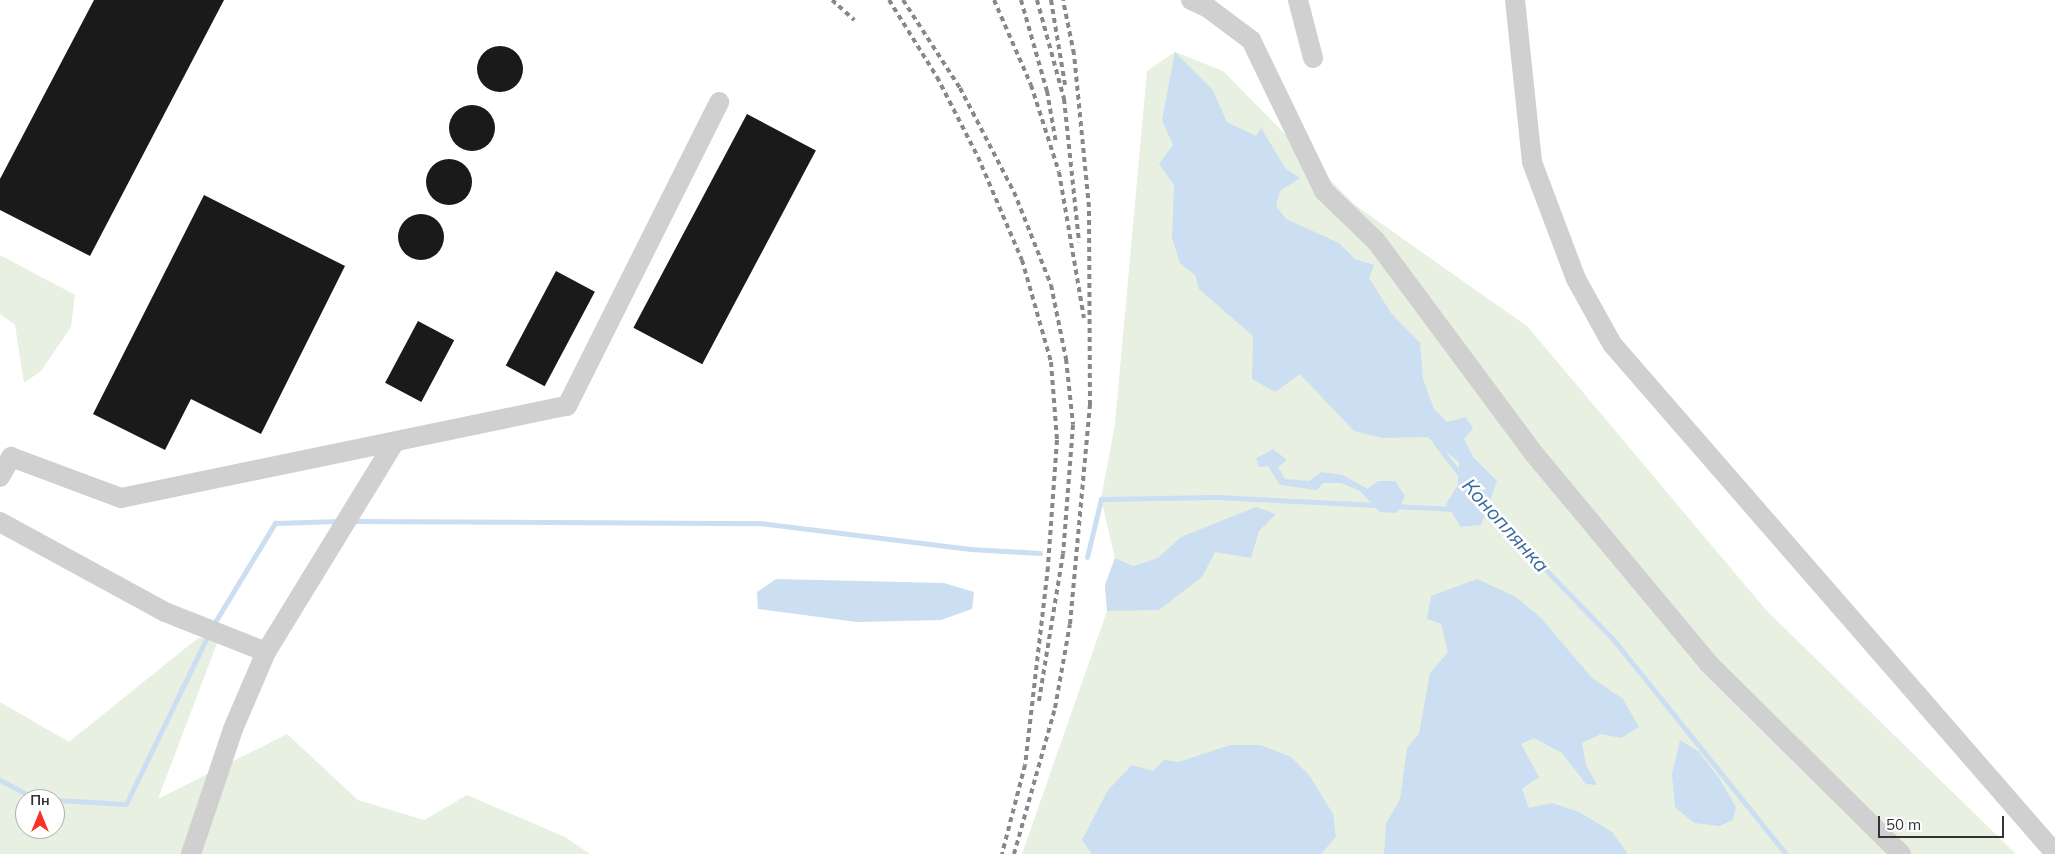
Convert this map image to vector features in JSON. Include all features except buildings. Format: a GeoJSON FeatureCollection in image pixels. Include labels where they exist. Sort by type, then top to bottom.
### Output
{"type":"FeatureCollection","features":[{"type":"Feature","properties":{"kind":"street"},"geometry":{"type":"LineString","coordinates":[[1191,0],[1208,8],[1251,40],[1324,191],[1376,241],[1541,462],[1708,663],[1901,854]]}},
{"type":"Feature","properties":{"kind":"street"},"geometry":{"type":"LineString","coordinates":[[1298,0],[1313,58]]}},
{"type":"Feature","properties":{"kind":"street"},"geometry":{"type":"LineString","coordinates":[[1515,0],[1532,162],[1576,279],[1612,344],[2055,853]]}},
{"type":"Feature","properties":{"kind":"street"},"geometry":{"type":"LineString","coordinates":[[0,477],[11,457],[121,498],[567,406],[719,102]]}},
{"type":"Feature","properties":{"kind":"street"},"geometry":{"type":"LineString","coordinates":[[191,854],[233,729],[266,652],[394,443]]}},
{"type":"Feature","properties":{"kind":"street"},"geometry":{"type":"LineString","coordinates":[[0,522],[165,612],[266,652]]}},
{"type":"Feature","properties":{"kind":"green space"},"geometry":{"type":"Polygon","coordinates":[[[1175,52],[1223,71],[1355,205],[1528,327],[1766,610],[2016,854],[1022,854],[1107,611],[1105,585],[1115,558],[1101,499],[1115,424],[1147,71],[1175,52]]]}},
{"type":"Feature","properties":{"kind":"green space"},"geometry":{"type":"Polygon","coordinates":[[[0,255],[75,295],[71,327],[41,371],[24,383],[15,325],[0,314],[0,255]]]}},
{"type":"Feature","properties":{"kind":"green space"},"geometry":{"type":"Polygon","coordinates":[[[198,638],[219,638],[158,799],[287,734],[358,800],[424,820],[467,795],[565,837],[590,854],[0,854],[0,702],[69,742],[198,638]]]}},
{"type":"Feature","properties":{"kind":"water"},"geometry":{"type":"Polygon","coordinates":[[[1175,52],[1212,89],[1227,122],[1256,136],[1261,128],[1286,169],[1300,178],[1280,191],[1276,206],[1286,219],[1339,243],[1355,259],[1374,265],[1369,278],[1391,313],[1420,343],[1423,379],[1434,409],[1447,422],[1466,417],[1473,429],[1464,439],[1473,457],[1497,481],[1481,525],[1461,527],[1446,504],[1458,485],[1459,462],[1427,437],[1382,438],[1354,431],[1300,374],[1275,392],[1252,379],[1253,336],[1199,289],[1195,275],[1180,263],[1172,238],[1174,185],[1159,164],[1173,145],[1162,120],[1175,52]]]}},
{"type":"Feature","properties":{"kind":"water"},"geometry":{"type":"Polygon","coordinates":[[[1273,449],[1287,460],[1278,467],[1285,479],[1309,481],[1321,472],[1343,475],[1368,489],[1378,481],[1395,481],[1405,496],[1397,513],[1380,512],[1360,491],[1341,483],[1323,483],[1317,490],[1280,485],[1268,466],[1259,467],[1256,458],[1273,449]]]}},
{"type":"Feature","properties":{"kind":"water"},"geometry":{"type":"Polygon","coordinates":[[[1256,507],[1276,514],[1259,531],[1251,558],[1215,552],[1202,577],[1159,610],[1107,611],[1105,585],[1115,558],[1133,566],[1158,558],[1181,537],[1256,507]]]}},
{"type":"Feature","properties":{"kind":"water"},"geometry":{"type":"Polygon","coordinates":[[[776,579],[944,583],[974,592],[972,609],[941,620],[857,622],[758,609],[757,592],[776,579]]]}},
{"type":"Feature","properties":{"kind":"water"},"geometry":{"type":"Polygon","coordinates":[[[1477,579],[1516,597],[1540,617],[1592,678],[1623,699],[1639,727],[1621,738],[1601,734],[1582,743],[1586,765],[1597,785],[1586,784],[1562,753],[1534,738],[1521,744],[1539,777],[1522,789],[1529,808],[1552,803],[1579,812],[1612,832],[1628,854],[1384,854],[1386,824],[1400,799],[1407,748],[1419,734],[1430,673],[1448,652],[1441,624],[1427,619],[1431,596],[1477,579]]]}},
{"type":"Feature","properties":{"kind":"water"},"geometry":{"type":"Polygon","coordinates":[[[1680,740],[1699,752],[1719,778],[1736,807],[1733,820],[1720,826],[1694,823],[1675,807],[1672,774],[1680,740]]]}},
{"type":"Feature","properties":{"kind":"water"},"geometry":{"type":"Polygon","coordinates":[[[1230,745],[1260,745],[1291,757],[1309,775],[1333,814],[1336,837],[1321,854],[1092,854],[1082,840],[1108,790],[1132,765],[1153,771],[1164,760],[1179,762],[1230,745]]]}},
{"type":"Feature","properties":{"kind":"waterway","name":"Коноплянка"},"geometry":{"type":"LineString","coordinates":[[1435,442],[1462,477]]}},
{"type":"Feature","properties":{"kind":"waterway"},"geometry":{"type":"LineString","coordinates":[[1087,557],[1101,499],[1217,497],[1377,505]]}},
{"type":"Feature","properties":{"kind":"waterway","name":"Коноплянка"},"geometry":{"type":"LineString","coordinates":[[1482,504],[1613,639],[1786,854]]}},
{"type":"Feature","properties":{"kind":"waterway"},"geometry":{"type":"LineString","coordinates":[[1393,506],[1455,509]]}},
{"type":"Feature","properties":{"kind":"waterway"},"geometry":{"type":"LineString","coordinates":[[212,627],[275,523],[339,521]]}},
{"type":"Feature","properties":{"kind":"waterway"},"geometry":{"type":"LineString","coordinates":[[353,521],[759,523],[970,549],[1040,553]]}},
{"type":"Feature","properties":{"kind":"waterway"},"geometry":{"type":"LineString","coordinates":[[65,801],[126,804],[208,635]]}},
{"type":"Feature","properties":{"kind":"waterway"},"geometry":{"type":"LineString","coordinates":[[0,780],[17,789]]}},
{"type":"Feature","properties":{"kind":"railway"},"geometry":{"type":"LineString","coordinates":[[832,0],[854,20]]}},
{"type":"Feature","properties":{"kind":"railway"},"geometry":{"type":"LineString","coordinates":[[889,0],[937,77],[978,157],[1022,260],[1051,362],[1057,440],[1048,567],[1025,765],[1002,854]]}},
{"type":"Feature","properties":{"kind":"railway"},"geometry":{"type":"LineString","coordinates":[[903,0],[960,88],[1014,192],[1051,285],[1066,359],[1073,425],[1063,554],[1039,701]]}},
{"type":"Feature","properties":{"kind":"railway"},"geometry":{"type":"LineString","coordinates":[[994,0],[1031,85],[1059,172],[1084,318]]}},
{"type":"Feature","properties":{"kind":"railway"},"geometry":{"type":"LineString","coordinates":[[1021,0],[1047,91],[1056,143]]}},
{"type":"Feature","properties":{"kind":"railway"},"geometry":{"type":"LineString","coordinates":[[1037,0],[1064,99],[1079,242]]}},
{"type":"Feature","properties":{"kind":"railway"},"geometry":{"type":"LineString","coordinates":[[1051,0],[1065,85]]}},
{"type":"Feature","properties":{"kind":"railway"},"geometry":{"type":"LineString","coordinates":[[1014,854],[1055,708],[1070,624],[1090,405],[1089,207],[1074,54],[1063,0]]}}]}
